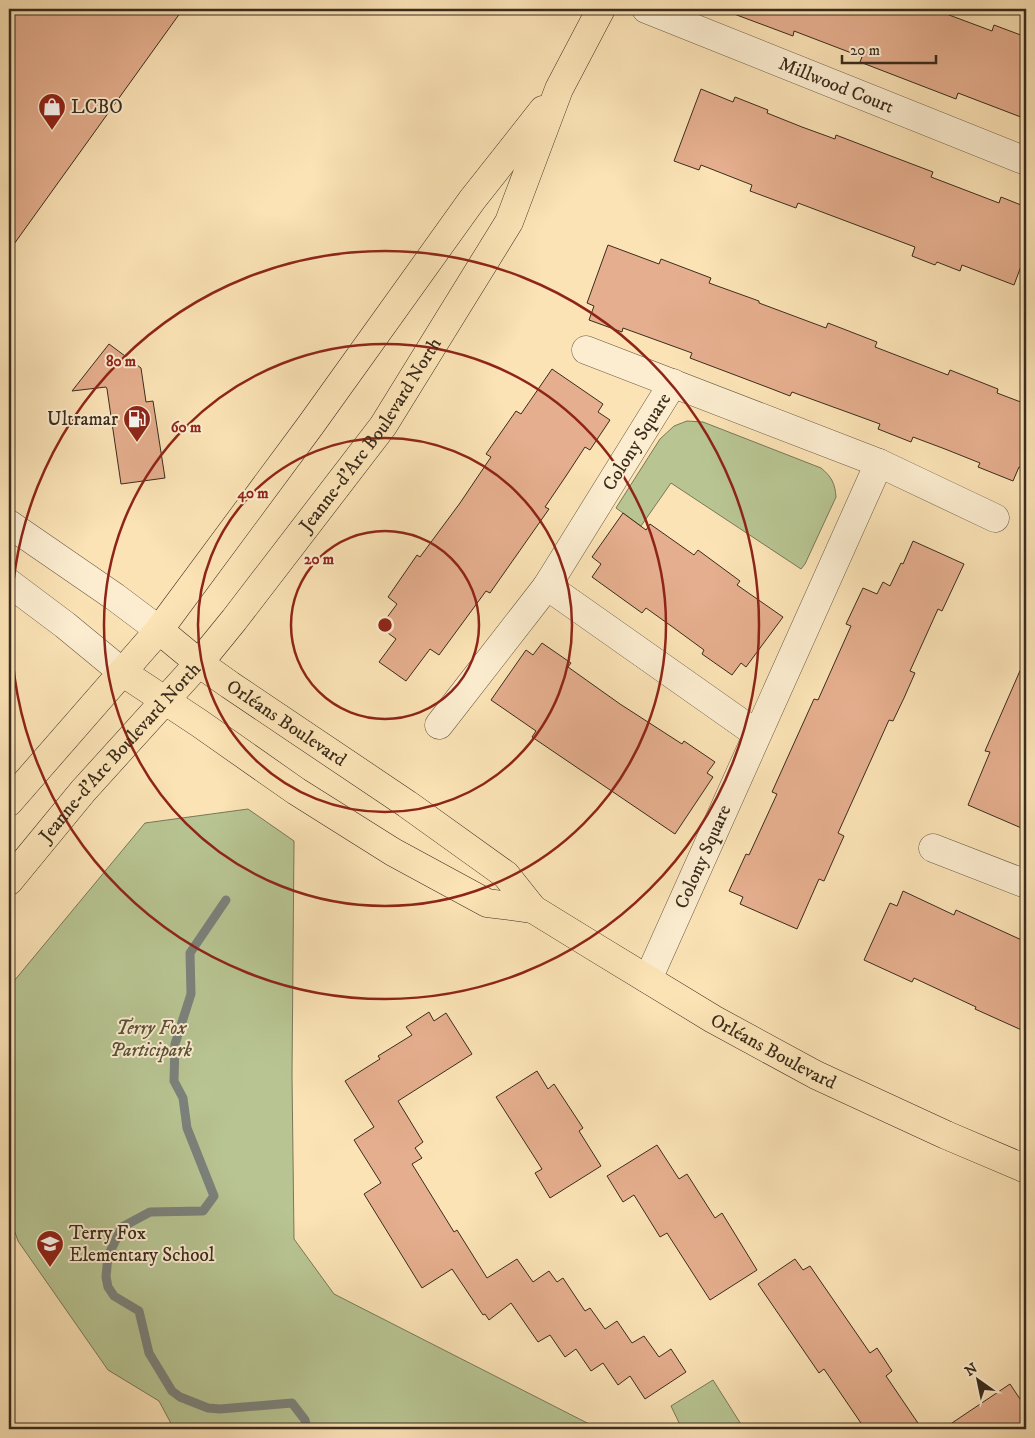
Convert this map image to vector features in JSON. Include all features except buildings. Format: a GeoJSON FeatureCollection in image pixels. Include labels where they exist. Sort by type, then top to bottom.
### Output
{"type":"FeatureCollection","features":[{"type":"Feature","properties":{"kind":"main road","name":"Jeanne-d'Arc Boulevard North"},"geometry":{"type":"LineString","coordinates":[[9,881],[84,791],[199,663],[383,426],[509,222],[559,89],[601,9]]}},
{"type":"Feature","properties":{"kind":"main road","name":"Jeanne-d'Arc Boulevard North"},"geometry":{"type":"LineString","coordinates":[[9,802],[159,630],[316,418],[472,200],[559,89]]}},
{"type":"Feature","properties":{"kind":"main road","name":"Orléans Boulevard"},"geometry":{"type":"LineString","coordinates":[[159,630],[199,663],[407,804],[506,875],[533,909],[713,1019],[816,1075],[946,1136],[1026,1169]]}},
{"type":"Feature","properties":{"kind":"main road","name":"Orléans Boulevard"},"geometry":{"type":"LineString","coordinates":[[122,672],[296,791],[392,852],[487,903],[533,909]]}},
{"type":"Feature","properties":{"kind":"street","name":"Millwood Court"},"geometry":{"type":"LineString","coordinates":[[646,9],[1026,161]]}},
{"type":"Feature","properties":{"kind":"street"},"geometry":{"type":"LineString","coordinates":[[586,350],[673,383]]}},
{"type":"Feature","properties":{"kind":"street","name":"Colony Square"},"geometry":{"type":"LineString","coordinates":[[439,725],[547,586],[673,383],[879,463],[995,518]]}},
{"type":"Feature","properties":{"kind":"street","name":"Colony Square"},"geometry":{"type":"LineString","coordinates":[[648,979],[879,463]]}},
{"type":"Feature","properties":{"kind":"street","name":"Orléans Boulevard"},"geometry":{"type":"LineString","coordinates":[[9,524],[115,597],[159,630]]}},
{"type":"Feature","properties":{"kind":"street","name":"Orléans Boulevard"},"geometry":{"type":"LineString","coordinates":[[9,583],[65,625],[122,672]]}},
{"type":"Feature","properties":{"kind":"street"},"geometry":{"type":"LineString","coordinates":[[547,586],[757,734]]}},
{"type":"Feature","properties":{"kind":"street"},"geometry":{"type":"LineString","coordinates":[[932,848],[1026,884]]}},
{"type":"Feature","properties":{"kind":"green space"},"geometry":{"type":"Polygon","coordinates":[[[687,421],[703,422],[821,468],[828,474],[834,484],[836,497],[801,569],[671,483],[641,526],[616,508],[660,439],[674,426],[687,421]]]}},
{"type":"Feature","properties":{"kind":"green space","name":"Terry Fox Participark"},"geometry":{"type":"Polygon","coordinates":[[[248,809],[294,841],[292,1075],[294,1239],[334,1294],[599,1429],[174,1429],[159,1401],[108,1370],[18,1241],[9,1215],[9,987],[145,823],[248,809]]]}},
{"type":"Feature","properties":{"kind":"green space"},"geometry":{"type":"Polygon","coordinates":[[[713,1380],[744,1429],[682,1429],[671,1406],[713,1380]]]}},
{"type":"Feature","properties":{"kind":"waterway"},"geometry":{"type":"LineString","coordinates":[[226,900],[190,953],[191,994],[175,1044],[174,1081],[183,1098],[187,1128],[214,1196],[203,1211],[150,1212],[122,1227],[108,1256],[106,1277],[108,1287],[114,1296],[139,1311],[149,1353],[172,1391],[180,1397],[208,1408],[220,1409],[292,1403],[305,1420],[307,1429]]}},
{"type":"Feature","properties":{"kind":"place","name":"LCBO"},"geometry":{"type":"Point","coordinates":[52,131]}},
{"type":"Feature","properties":{"kind":"place","name":"Ultramar"},"geometry":{"type":"Point","coordinates":[137,443]}},
{"type":"Feature","properties":{"kind":"place","name":"Terry Fox Elementary School"},"geometry":{"type":"Point","coordinates":[50,1268]}}]}
